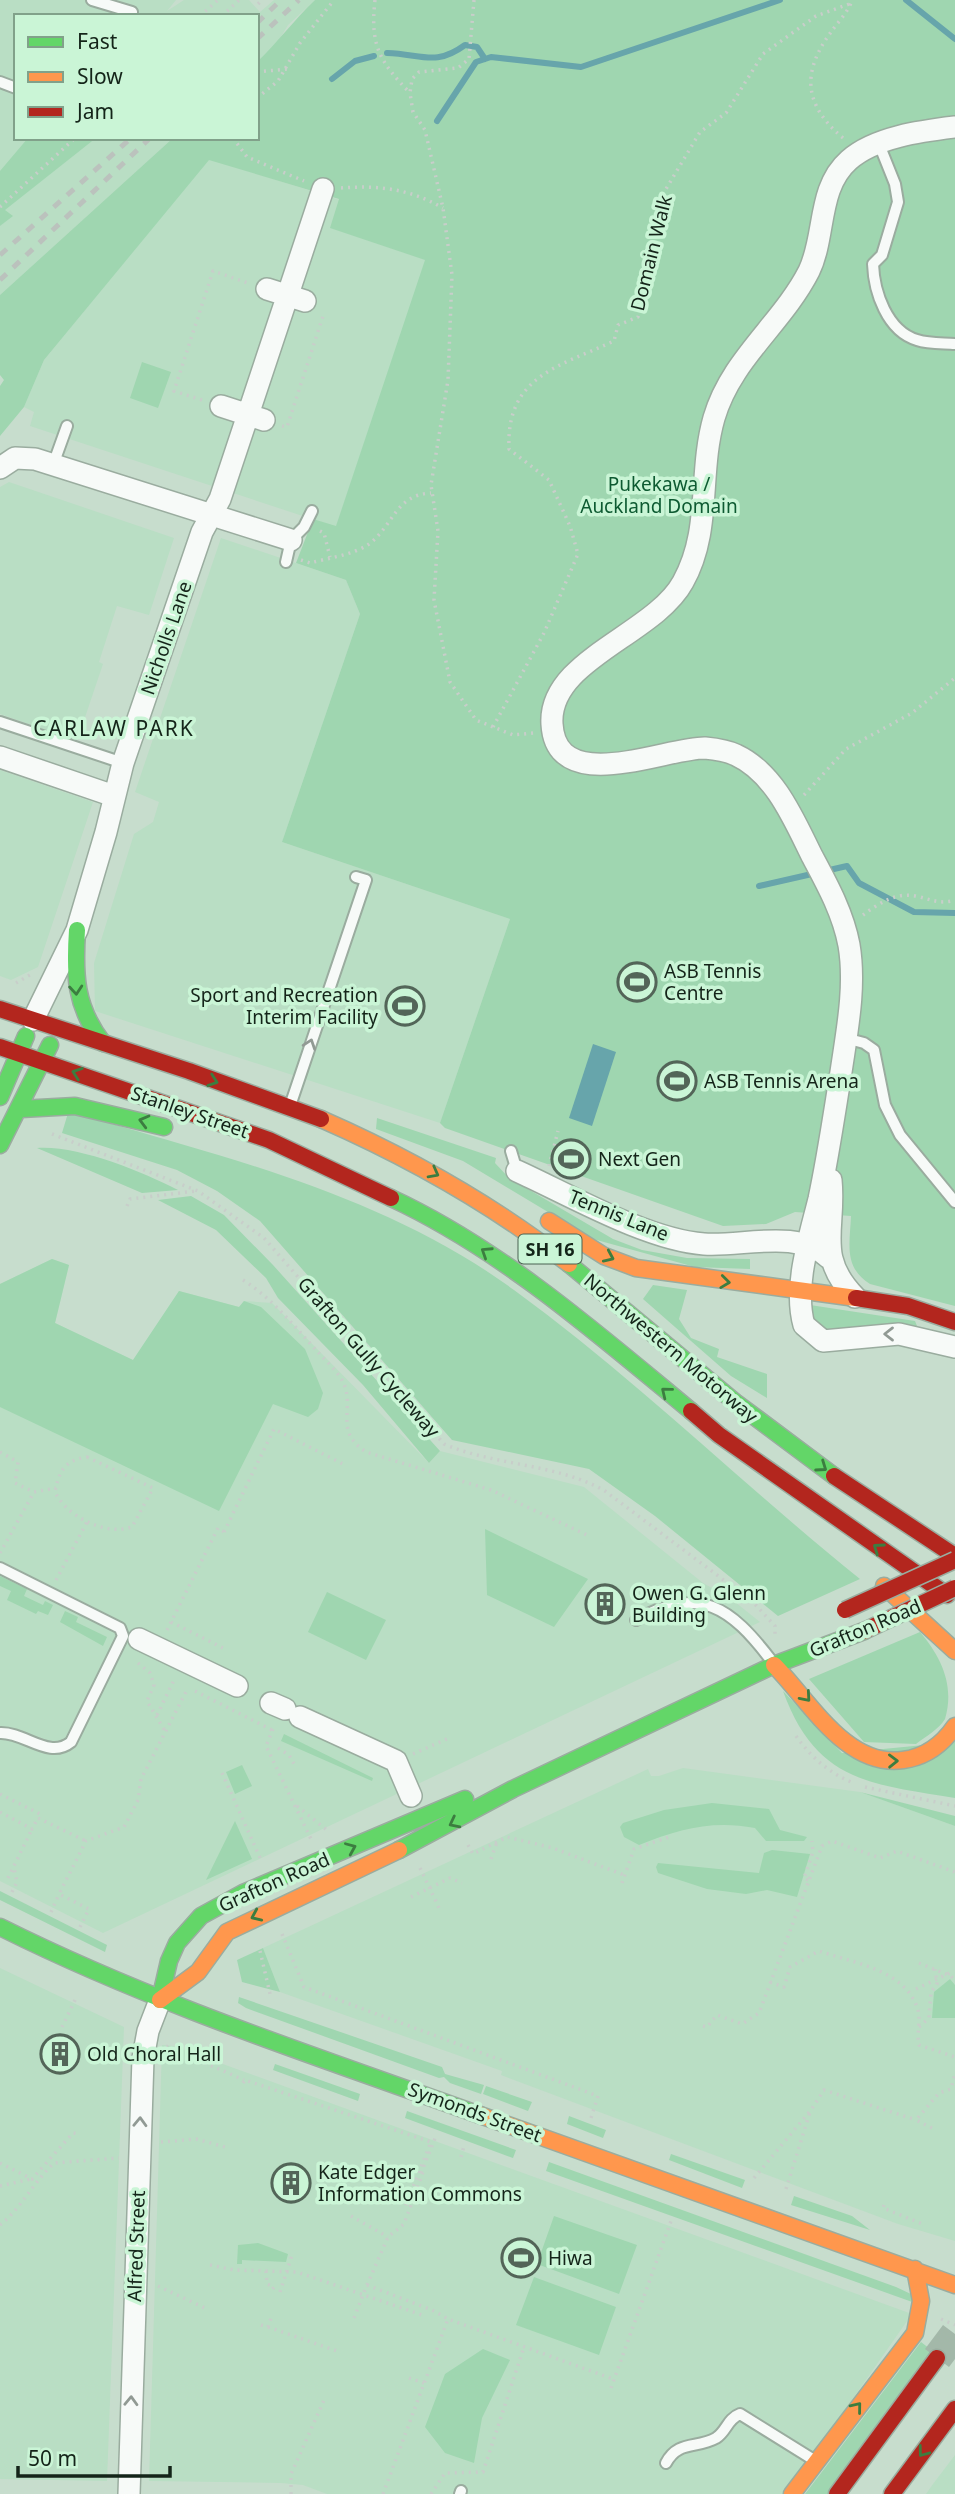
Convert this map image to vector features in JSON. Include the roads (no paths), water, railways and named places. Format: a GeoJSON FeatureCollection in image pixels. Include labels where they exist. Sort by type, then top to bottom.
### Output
{"type":"FeatureCollection","features":[{"type":"Feature","properties":{"kind":"main road"},"geometry":{"type":"LineString","coordinates":[[77,930],[76,1002],[86,1024],[103,1043]]}},
{"type":"Feature","properties":{"kind":"main road","name":"Stanley Street"},"geometry":{"type":"LineString","coordinates":[[0,1009],[305,1115]]}},
{"type":"Feature","properties":{"kind":"main road"},"geometry":{"type":"LineString","coordinates":[[0,1097],[33,1020]]}},
{"type":"Feature","properties":{"kind":"main road"},"geometry":{"type":"LineString","coordinates":[[0,1145],[21,1109],[57,1028]]}},
{"type":"Feature","properties":{"kind":"main road","name":"Stanley Street"},"geometry":{"type":"LineString","coordinates":[[0,1048],[270,1140],[375,1188]]}},
{"type":"Feature","properties":{"kind":"main road"},"geometry":{"type":"LineString","coordinates":[[21,1109],[47,1102],[68,1103],[181,1132]]}},
{"type":"Feature","properties":{"kind":"main road"},"geometry":{"type":"LineString","coordinates":[[305,1115],[426,1151]]}},
{"type":"Feature","properties":{"kind":"main road","name":"Northwestern Motorway"},"geometry":{"type":"LineString","coordinates":[[305,1115],[404,1157],[491,1207],[596,1285],[766,1427],[955,1558]]}},
{"type":"Feature","properties":{"kind":"main road"},"geometry":{"type":"LineString","coordinates":[[258,1154],[375,1188]]}},
{"type":"Feature","properties":{"kind":"main road","name":"Northwestern Motorway"},"geometry":{"type":"LineString","coordinates":[[375,1188],[430,1216],[507,1266],[578,1317],[719,1435],[955,1599]]}},
{"type":"Feature","properties":{"kind":"main road"},"geometry":{"type":"LineString","coordinates":[[530,1209],[604,1256],[636,1268],[908,1306],[955,1322]]}},
{"type":"Feature","properties":{"kind":"main road"},"geometry":{"type":"LineString","coordinates":[[719,1435],[789,1506]]}},
{"type":"Feature","properties":{"kind":"main road","name":"Grafton Road"},"geometry":{"type":"LineString","coordinates":[[840,1614],[955,1558]]}},
{"type":"Feature","properties":{"kind":"main road"},"geometry":{"type":"LineString","coordinates":[[872,1576],[934,1629],[955,1651]]}},
{"type":"Feature","properties":{"kind":"main road","name":"Grafton Road"},"geometry":{"type":"LineString","coordinates":[[160,2000],[198,1972],[214,1945],[234,1927],[459,1821],[513,1789],[774,1665],[864,1631],[955,1588]]}},
{"type":"Feature","properties":{"kind":"main road","name":"Grafton Road"},"geometry":{"type":"LineString","coordinates":[[774,1665],[815,1633]]}},
{"type":"Feature","properties":{"kind":"main road"},"geometry":{"type":"LineString","coordinates":[[774,1665],[855,1749],[880,1762],[907,1761],[931,1752],[955,1726]]}},
{"type":"Feature","properties":{"kind":"main road","name":"Grafton Road"},"geometry":{"type":"LineString","coordinates":[[160,2000],[169,1961],[177,1943],[201,1916],[243,1893],[420,1816],[467,1798],[513,1789]]}},
{"type":"Feature","properties":{"kind":"main road","name":"Symonds Street"},"geometry":{"type":"LineString","coordinates":[[0,1927],[65,1960],[160,2000],[954,2282]]}},
{"type":"Feature","properties":{"kind":"main road"},"geometry":{"type":"LineString","coordinates":[[793,2494],[915,2333],[922,2301],[915,2269]]}},
{"type":"Feature","properties":{"kind":"main road"},"geometry":{"type":"LineString","coordinates":[[837,2494],[944,2362],[855,2494]]}},
{"type":"Feature","properties":{"kind":"main road"},"geometry":{"type":"LineString","coordinates":[[892,2494],[955,2409]]}},
{"type":"Feature","properties":{"kind":"street"},"geometry":{"type":"LineString","coordinates":[[955,127],[879,144],[858,152],[834,177],[811,268],[787,306],[748,351],[720,398],[709,440],[701,534],[694,562],[680,589],[650,620],[568,678],[553,704],[552,730],[564,751],[576,759],[596,765],[624,764],[704,748],[735,754],[770,783],[794,821],[828,886],[849,948],[850,1001],[829,1157],[808,1245],[802,1291],[801,1315],[804,1325],[823,1341],[899,1334],[955,1347]]}},
{"type":"Feature","properties":{"kind":"street","name":"Nicholls Lane"},"geometry":{"type":"LineString","coordinates":[[33,1020],[77,930],[123,763],[202,532],[220,499],[256,417],[314,186]]}},
{"type":"Feature","properties":{"kind":"street"},"geometry":{"type":"LineString","coordinates":[[220,406],[256,417]]}},
{"type":"Feature","properties":{"kind":"street"},"geometry":{"type":"LineString","coordinates":[[0,468],[15,458],[53,465],[290,540]]}},
{"type":"Feature","properties":{"kind":"street"},"geometry":{"type":"LineString","coordinates":[[0,757],[114,796]]}},
{"type":"Feature","properties":{"kind":"street"},"geometry":{"type":"LineString","coordinates":[[829,1157],[829,1258],[839,1279],[856,1298]]}},
{"type":"Feature","properties":{"kind":"street","name":"Tennis Lane"},"geometry":{"type":"LineString","coordinates":[[514,1161],[643,1228],[675,1238],[703,1244],[763,1241],[808,1245],[829,1258]]}},
{"type":"Feature","properties":{"kind":"street"},"geometry":{"type":"LineString","coordinates":[[808,1245],[817,1243],[830,1233]]}},
{"type":"Feature","properties":{"kind":"street"},"geometry":{"type":"LineString","coordinates":[[148,1644],[237,1686]]}},
{"type":"Feature","properties":{"kind":"street"},"geometry":{"type":"LineString","coordinates":[[285,1709],[396,1760],[411,1796]]}},
{"type":"Feature","properties":{"kind":"street","name":"Alfred Street"},"geometry":{"type":"LineString","coordinates":[[129,2494],[142,2067],[145,2043],[160,2000]]}},
{"type":"Feature","properties":{"kind":"lane"},"geometry":{"type":"LineString","coordinates":[[92,0],[132,12]]}},
{"type":"Feature","properties":{"kind":"lane"},"geometry":{"type":"LineString","coordinates":[[879,144],[895,184],[898,202],[882,255],[873,264],[878,294],[884,310],[902,333],[926,342],[955,344]]}},
{"type":"Feature","properties":{"kind":"lane"},"geometry":{"type":"LineString","coordinates":[[53,465],[67,426]]}},
{"type":"Feature","properties":{"kind":"lane"},"geometry":{"type":"LineString","coordinates":[[286,562],[290,540],[304,527],[312,511]]}},
{"type":"Feature","properties":{"kind":"lane"},"geometry":{"type":"LineString","coordinates":[[0,722],[123,763]]}},
{"type":"Feature","properties":{"kind":"lane"},"geometry":{"type":"LineString","coordinates":[[289,1109],[366,880],[356,877]]}},
{"type":"Feature","properties":{"kind":"lane"},"geometry":{"type":"LineString","coordinates":[[845,1038],[864,1043],[874,1050],[885,1105],[900,1135],[955,1202]]}},
{"type":"Feature","properties":{"kind":"lane"},"geometry":{"type":"LineString","coordinates":[[0,1568],[120,1628],[123,1638],[71,1742],[55,1749],[17,1734],[0,1734]]}},
{"type":"Feature","properties":{"kind":"lane"},"geometry":{"type":"LineString","coordinates":[[636,1620],[657,1608],[677,1604],[719,1608],[742,1624],[774,1665]]}},
{"type":"Feature","properties":{"kind":"lane"},"geometry":{"type":"LineString","coordinates":[[666,2463],[682,2446],[714,2439],[729,2420],[740,2414],[817,2461]]}},
{"type":"Feature","properties":{"kind":"water"},"geometry":{"type":"Polygon","coordinates":[[[593,1044],[616,1052],[592,1126],[569,1118],[593,1044]]]}},
{"type":"Feature","properties":{"kind":"waterway"},"geometry":{"type":"LineString","coordinates":[[437,121],[476,62],[491,57],[581,67],[780,0]]}},
{"type":"Feature","properties":{"kind":"waterway"},"geometry":{"type":"LineString","coordinates":[[906,0],[955,39]]}},
{"type":"Feature","properties":{"kind":"waterway"},"geometry":{"type":"LineString","coordinates":[[387,53],[428,58],[445,56],[465,45],[477,47],[485,59]]}},
{"type":"Feature","properties":{"kind":"waterway"},"geometry":{"type":"LineString","coordinates":[[332,79],[355,61],[374,56]]}},
{"type":"Feature","properties":{"kind":"waterway"},"geometry":{"type":"LineString","coordinates":[[759,886],[847,866],[859,883],[914,912],[955,913]]}},
{"type":"Feature","properties":{"kind":"tunnel"},"geometry":{"type":"LineString","coordinates":[[937,2358],[955,2334]]}},
{"type":"Feature","properties":{"kind":"railway"},"geometry":{"type":"LineString","coordinates":[[259,21],[281,0]]}},
{"type":"Feature","properties":{"kind":"railway"},"geometry":{"type":"LineString","coordinates":[[259,37],[299,0]]}},
{"type":"Feature","properties":{"kind":"railway"},"geometry":{"type":"LineString","coordinates":[[0,255],[129,140]]}},
{"type":"Feature","properties":{"kind":"railway"},"geometry":{"type":"LineString","coordinates":[[0,280],[148,140]]}},
{"type":"Feature","properties":{"kind":"place","name":"ASB Tennis Centre"},"geometry":{"type":"Point","coordinates":[637,982]}},
{"type":"Feature","properties":{"kind":"place","name":"Sport and Recreation Interim Facility"},"geometry":{"type":"Point","coordinates":[405,1006]}},
{"type":"Feature","properties":{"kind":"place","name":"ASB Tennis Arena"},"geometry":{"type":"Point","coordinates":[677,1081]}},
{"type":"Feature","properties":{"kind":"place","name":"Next Gen"},"geometry":{"type":"Point","coordinates":[571,1159]}},
{"type":"Feature","properties":{"kind":"place","name":"Owen G. Glenn Building"},"geometry":{"type":"Point","coordinates":[605,1604]}},
{"type":"Feature","properties":{"kind":"place","name":"Old Choral Hall"},"geometry":{"type":"Point","coordinates":[60,2054]}},
{"type":"Feature","properties":{"kind":"place","name":"Kate Edger Information Commons"},"geometry":{"type":"Point","coordinates":[291,2183]}},
{"type":"Feature","properties":{"kind":"place","name":"Hiwa"},"geometry":{"type":"Point","coordinates":[521,2258]}},
{"type":"Feature","properties":{"kind":"district","name":"CARLAW PARK"},"geometry":{"type":"Point","coordinates":[114,728]}},
{"type":"Feature","properties":{"kind":"park label","name":"Pukekawa / Auckland Domain"},"geometry":{"type":"Point","coordinates":[659,495]}}]}
